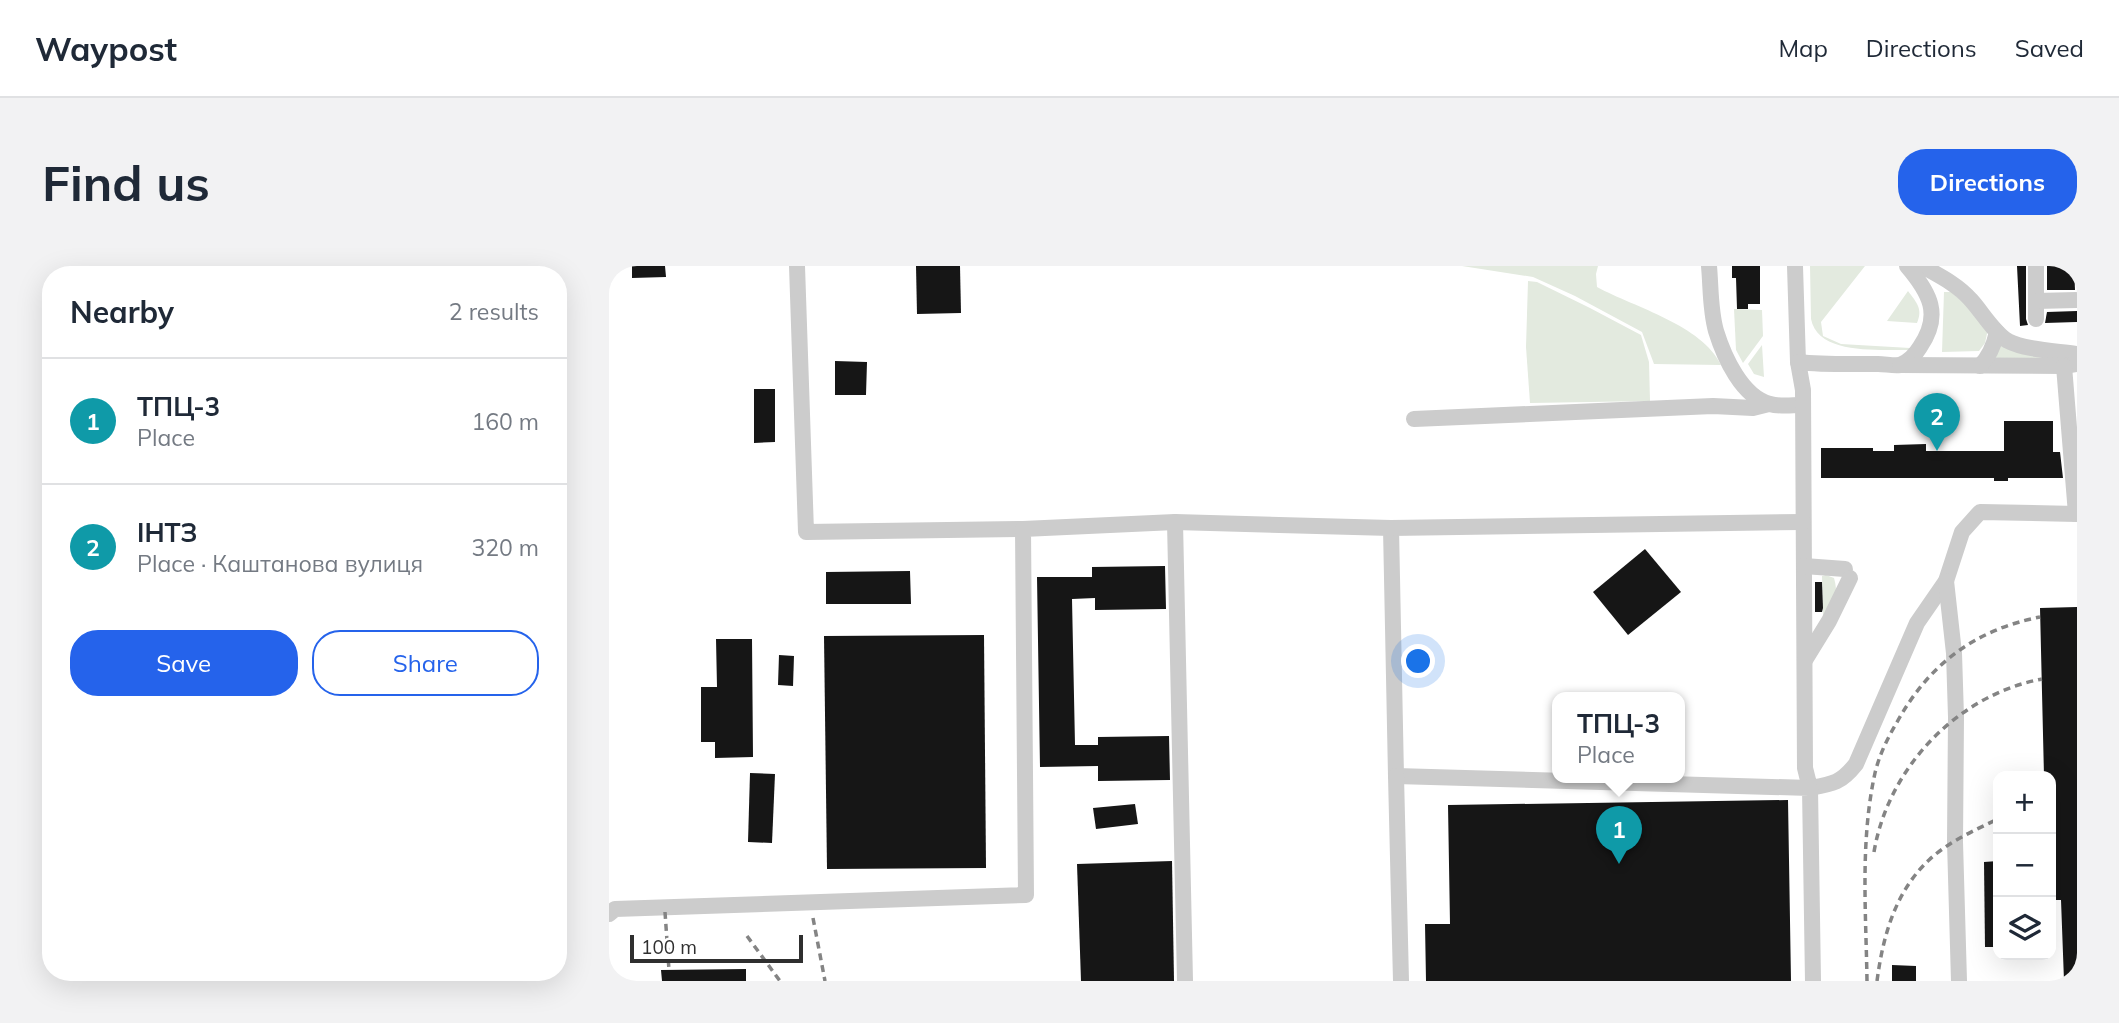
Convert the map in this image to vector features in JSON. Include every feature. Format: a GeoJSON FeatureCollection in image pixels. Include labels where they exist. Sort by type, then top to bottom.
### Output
{"type":"FeatureCollection","features":[{"type":"Feature","properties":{"kind":"street"},"geometry":{"type":"LineString","coordinates":[[797,266],[806,532],[1023,529],[1175,522],[1391,528],[1803,522]]}},
{"type":"Feature","properties":{"kind":"street"},"geometry":{"type":"LineString","coordinates":[[1709,266],[1713,312],[1727,358],[1746,388],[1759,400],[1769,404]]}},
{"type":"Feature","properties":{"kind":"street"},"geometry":{"type":"LineString","coordinates":[[1795,266],[1798,362],[1803,390],[1805,768],[1810,788],[1812,981]]}},
{"type":"Feature","properties":{"kind":"street"},"geometry":{"type":"LineString","coordinates":[[1900,365],[1916,354],[1926,340],[1933,311],[1928,294],[1907,266]]}},
{"type":"Feature","properties":{"kind":"street"},"geometry":{"type":"LineString","coordinates":[[1922,266],[1947,280],[1969,298],[1997,332],[2008,341],[2077,354]]}},
{"type":"Feature","properties":{"kind":"street"},"geometry":{"type":"LineString","coordinates":[[2036,266],[2036,319]]}},
{"type":"Feature","properties":{"kind":"street"},"geometry":{"type":"LineString","coordinates":[[2036,301],[2077,300]]}},
{"type":"Feature","properties":{"kind":"street"},"geometry":{"type":"LineString","coordinates":[[1980,366],[1987,359],[1997,332]]}},
{"type":"Feature","properties":{"kind":"street"},"geometry":{"type":"LineString","coordinates":[[1638,783],[1810,788],[1835,783],[1847,776],[1856,764],[1917,623],[1946,581],[1962,532],[1980,512],[2076,514],[2071,365],[1826,365],[1798,362]]}},
{"type":"Feature","properties":{"kind":"street"},"geometry":{"type":"LineString","coordinates":[[1414,419],[1713,406],[1753,408],[1769,404],[1803,405]]}},
{"type":"Feature","properties":{"kind":"street"},"geometry":{"type":"LineString","coordinates":[[1175,522],[1185,981]]}},
{"type":"Feature","properties":{"kind":"street"},"geometry":{"type":"LineString","coordinates":[[1391,528],[1401,981]]}},
{"type":"Feature","properties":{"kind":"street"},"geometry":{"type":"LineString","coordinates":[[609,914],[615,909],[1026,895],[1023,529]]}},
{"type":"Feature","properties":{"kind":"street"},"geometry":{"type":"LineString","coordinates":[[1804,566],[1848,574],[1829,621],[1805,660]]}},
{"type":"Feature","properties":{"kind":"street"},"geometry":{"type":"LineString","coordinates":[[1946,581],[1954,653],[1959,981]]}},
{"type":"Feature","properties":{"kind":"street"},"geometry":{"type":"LineString","coordinates":[[1396,776],[1552,781]]}},
{"type":"Feature","properties":{"kind":"shaded area"},"geometry":{"type":"Polygon","coordinates":[[[1462,266],[1598,266],[1597,287],[1684,328],[1712,351],[1721,365],[1654,364],[1642,332],[1575,296],[1533,277],[1462,266]]]}},
{"type":"Feature","properties":{"kind":"shaded area"},"geometry":{"type":"Polygon","coordinates":[[[1810,266],[1865,266],[1821,322],[1823,336],[1841,344],[1910,350],[1852,348],[1825,339],[1816,331],[1811,319],[1810,266]]]}},
{"type":"Feature","properties":{"kind":"shaded area"},"geometry":{"type":"Polygon","coordinates":[[[1528,281],[1537,282],[1641,335],[1649,362],[1650,401],[1530,403],[1526,347],[1528,281]]]}},
{"type":"Feature","properties":{"kind":"shaded area"},"geometry":{"type":"Polygon","coordinates":[[[1908,291],[1919,310],[1917,323],[1887,321],[1908,291]]]}},
{"type":"Feature","properties":{"kind":"shaded area"},"geometry":{"type":"Polygon","coordinates":[[[1944,292],[1951,292],[1978,315],[1988,329],[1985,343],[1979,351],[1942,352],[1944,292]]]}},
{"type":"Feature","properties":{"kind":"shaded area"},"geometry":{"type":"Polygon","coordinates":[[[1734,309],[1762,310],[1763,336],[1743,363],[1736,350],[1734,309]]]}},
{"type":"Feature","properties":{"kind":"shaded area"},"geometry":{"type":"Polygon","coordinates":[[[2000,340],[2058,358],[1994,359],[2000,340]]]}},
{"type":"Feature","properties":{"kind":"shaded area"},"geometry":{"type":"Polygon","coordinates":[[[1762,345],[1764,377],[1754,374],[1748,364],[1762,345]]]}},
{"type":"Feature","properties":{"kind":"shaded area"},"geometry":{"type":"Polygon","coordinates":[[[1822,576],[1834,578],[1836,595],[1823,617],[1822,576]]]}},
{"type":"Feature","properties":{"kind":"building"},"geometry":{"type":"Polygon","coordinates":[[[632,266],[665,266],[666,277],[632,278],[632,266]]]}},
{"type":"Feature","properties":{"kind":"building"},"geometry":{"type":"Polygon","coordinates":[[[916,266],[960,266],[961,313],[917,314],[916,266]]]}},
{"type":"Feature","properties":{"kind":"building"},"geometry":{"type":"Polygon","coordinates":[[[1732,266],[1760,266],[1760,304],[1748,304],[1748,309],[1737,309],[1736,278],[1732,278],[1732,266]]]}},
{"type":"Feature","properties":{"kind":"building"},"geometry":{"type":"Polygon","coordinates":[[[2017,266],[2026,266],[2028,325],[2020,326],[2017,266]]]}},
{"type":"Feature","properties":{"kind":"building"},"geometry":{"type":"Polygon","coordinates":[[[2047,266],[2074,266],[2075,290],[2047,290],[2047,266]]]}},
{"type":"Feature","properties":{"kind":"building"},"geometry":{"type":"Polygon","coordinates":[[[2077,311],[2077,322],[2045,323],[2047,312],[2077,311]]]}},
{"type":"Feature","properties":{"kind":"building"},"geometry":{"type":"Polygon","coordinates":[[[835,361],[867,362],[866,395],[835,395],[835,361]]]}},
{"type":"Feature","properties":{"kind":"building"},"geometry":{"type":"Polygon","coordinates":[[[754,389],[775,389],[775,442],[754,443],[754,389]]]}},
{"type":"Feature","properties":{"kind":"building"},"geometry":{"type":"Polygon","coordinates":[[[2004,421],[2053,421],[2053,452],[2060,452],[2063,478],[2008,478],[2008,481],[1994,481],[1994,478],[1821,478],[1821,448],[1873,448],[1873,451],[1894,451],[1894,445],[1926,444],[1926,451],[2004,451],[2004,421]]]}},
{"type":"Feature","properties":{"kind":"building"},"geometry":{"type":"Polygon","coordinates":[[[1645,549],[1681,592],[1628,635],[1593,592],[1645,549]]]}},
{"type":"Feature","properties":{"kind":"building"},"geometry":{"type":"Polygon","coordinates":[[[1165,566],[1166,609],[1095,610],[1095,598],[1072,599],[1075,745],[1098,745],[1098,737],[1169,736],[1170,780],[1098,781],[1098,766],[1040,767],[1037,577],[1092,577],[1092,567],[1165,566]]]}},
{"type":"Feature","properties":{"kind":"building"},"geometry":{"type":"Polygon","coordinates":[[[910,571],[911,604],[826,604],[826,572],[910,571]]]}},
{"type":"Feature","properties":{"kind":"building"},"geometry":{"type":"Polygon","coordinates":[[[1815,582],[1822,582],[1822,612],[1815,612],[1815,582]]]}},
{"type":"Feature","properties":{"kind":"building"},"geometry":{"type":"Polygon","coordinates":[[[2077,607],[2077,981],[2064,981],[2061,900],[2056,900],[2056,771],[2044,771],[2040,608],[2077,607]]]}},
{"type":"Feature","properties":{"kind":"building"},"geometry":{"type":"Polygon","coordinates":[[[984,635],[986,868],[827,869],[824,636],[984,635]]]}},
{"type":"Feature","properties":{"kind":"building"},"geometry":{"type":"Polygon","coordinates":[[[716,639],[752,639],[753,757],[715,758],[715,742],[701,742],[701,687],[717,687],[716,639]]]}},
{"type":"Feature","properties":{"kind":"building"},"geometry":{"type":"Polygon","coordinates":[[[779,655],[794,656],[793,686],[778,685],[779,655]]]}},
{"type":"Feature","properties":{"kind":"building"},"geometry":{"type":"Polygon","coordinates":[[[750,773],[775,774],[772,843],[748,842],[750,773]]]}},
{"type":"Feature","properties":{"kind":"building"},"geometry":{"type":"Polygon","coordinates":[[[1788,800],[1791,981],[1426,981],[1425,924],[1450,924],[1448,805],[1788,800]]]}},
{"type":"Feature","properties":{"kind":"building"},"geometry":{"type":"Polygon","coordinates":[[[1135,804],[1138,824],[1096,829],[1093,808],[1135,804]]]}},
{"type":"Feature","properties":{"kind":"building"},"geometry":{"type":"Polygon","coordinates":[[[1172,861],[1174,981],[1081,981],[1077,864],[1172,861]]]}},
{"type":"Feature","properties":{"kind":"building"},"geometry":{"type":"Polygon","coordinates":[[[1993,861],[1993,947],[1985,947],[1984,862],[1993,861]]]}},
{"type":"Feature","properties":{"kind":"building"},"geometry":{"type":"Polygon","coordinates":[[[1892,965],[1916,966],[1916,981],[1892,981],[1892,965]]]}},
{"type":"Feature","properties":{"kind":"building"},"geometry":{"type":"Polygon","coordinates":[[[746,969],[746,981],[662,981],[661,970],[746,969]]]}},
{"type":"Feature","properties":{"kind":"railway"},"geometry":{"type":"LineString","coordinates":[[1867,981],[1867,824],[1875,773],[1886,742],[1923,684],[1955,653],[1994,631],[2040,617]]}},
{"type":"Feature","properties":{"kind":"railway"},"geometry":{"type":"LineString","coordinates":[[1874,852],[1882,821],[1894,792],[1931,740],[1955,719],[1982,701],[2011,688],[2042,679]]}},
{"type":"Feature","properties":{"kind":"railway"},"geometry":{"type":"LineString","coordinates":[[1877,981],[1887,931],[1907,886],[1929,860],[1962,837],[1993,822]]}},
{"type":"Feature","properties":{"kind":"railway"},"geometry":{"type":"LineString","coordinates":[[665,912],[669,970]]}},
{"type":"Feature","properties":{"kind":"railway"},"geometry":{"type":"LineString","coordinates":[[813,918],[825,981]]}},
{"type":"Feature","properties":{"kind":"railway"},"geometry":{"type":"LineString","coordinates":[[747,936],[780,981]]}},
{"type":"Feature","properties":{"kind":"place","name":"ІНТЗ"},"geometry":{"type":"Point","coordinates":[1937,451]}},
{"type":"Feature","properties":{"kind":"place","name":"ТПЦ-3"},"geometry":{"type":"Point","coordinates":[1619,864]}}]}
